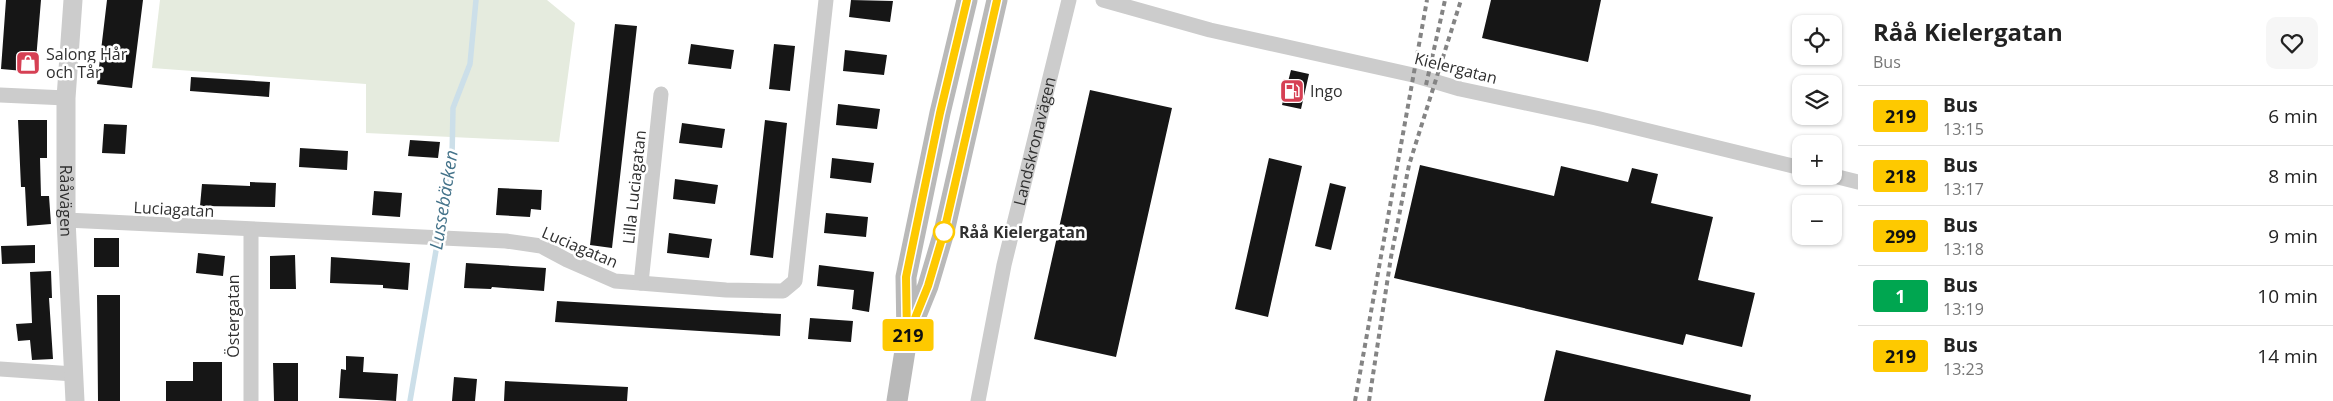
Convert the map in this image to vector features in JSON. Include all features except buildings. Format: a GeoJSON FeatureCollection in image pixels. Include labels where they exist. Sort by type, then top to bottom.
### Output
{"type":"FeatureCollection","features":[{"type":"Feature","properties":{"kind":"main road"},"geometry":{"type":"LineString","coordinates":[[897,401],[907,338],[906,277],[940,113],[967,0]]}},
{"type":"Feature","properties":{"kind":"main road"},"geometry":{"type":"LineString","coordinates":[[907,338],[928,286],[944,232],[997,0]]}},
{"type":"Feature","properties":{"kind":"street","name":"Rååvägen"},"geometry":{"type":"LineString","coordinates":[[73,0],[66,98],[66,220],[74,401]]}},
{"type":"Feature","properties":{"kind":"street","name":"Luciagatan"},"geometry":{"type":"LineString","coordinates":[[66,220],[506,241],[541,246],[567,260],[615,281],[726,290],[783,291],[795,281],[826,0]]}},
{"type":"Feature","properties":{"kind":"street","name":"Landskronavägen"},"geometry":{"type":"LineString","coordinates":[[978,401],[1004,265],[1069,0]]}},
{"type":"Feature","properties":{"kind":"street","name":"Kielergatan"},"geometry":{"type":"LineString","coordinates":[[1103,0],[1210,30],[1413,75],[1460,89],[1596,118],[1792,166]]}},
{"type":"Feature","properties":{"kind":"street","name":"Lilla Luciagatan"},"geometry":{"type":"LineString","coordinates":[[641,283],[661,94]]}},
{"type":"Feature","properties":{"kind":"street"},"geometry":{"type":"LineString","coordinates":[[0,95],[66,98]]}},
{"type":"Feature","properties":{"kind":"street"},"geometry":{"type":"LineString","coordinates":[[1842,178],[1858,182]]}},
{"type":"Feature","properties":{"kind":"street","name":"Östergatan"},"geometry":{"type":"LineString","coordinates":[[251,230],[251,401]]}},
{"type":"Feature","properties":{"kind":"street"},"geometry":{"type":"LineString","coordinates":[[0,369],[74,374]]}},
{"type":"Feature","properties":{"kind":"shaded area"},"geometry":{"type":"Polygon","coordinates":[[[160,0],[547,0],[575,23],[559,142],[366,133],[366,84],[152,68],[160,0]]]}},
{"type":"Feature","properties":{"kind":"waterway","name":"Lussebäcken"},"geometry":{"type":"LineString","coordinates":[[410,401],[452,158],[453,108],[470,64],[476,0]]}},
{"type":"Feature","properties":{"kind":"railway"},"geometry":{"type":"LineString","coordinates":[[1355,401],[1427,0]]}},
{"type":"Feature","properties":{"kind":"railway"},"geometry":{"type":"LineString","coordinates":[[1426,85],[1445,0]]}},
{"type":"Feature","properties":{"kind":"railway"},"geometry":{"type":"LineString","coordinates":[[1369,401],[1391,257],[1409,165],[1461,0]]}},
{"type":"Feature","properties":{"kind":"bus line","name":"219"},"geometry":{"type":"LineString","coordinates":[[967,0],[940,113],[906,277],[907,338],[928,286],[944,232],[997,0]]}},
{"type":"Feature","properties":{"kind":"place","name":"Salong Hår och Tår"},"geometry":{"type":"Point","coordinates":[28,63]}},
{"type":"Feature","properties":{"kind":"place","name":"Ingo"},"geometry":{"type":"Point","coordinates":[1292,91]}},
{"type":"Feature","properties":{"kind":"place","name":"Råå Kielergatan"},"geometry":{"type":"Point","coordinates":[944,232]}}]}
